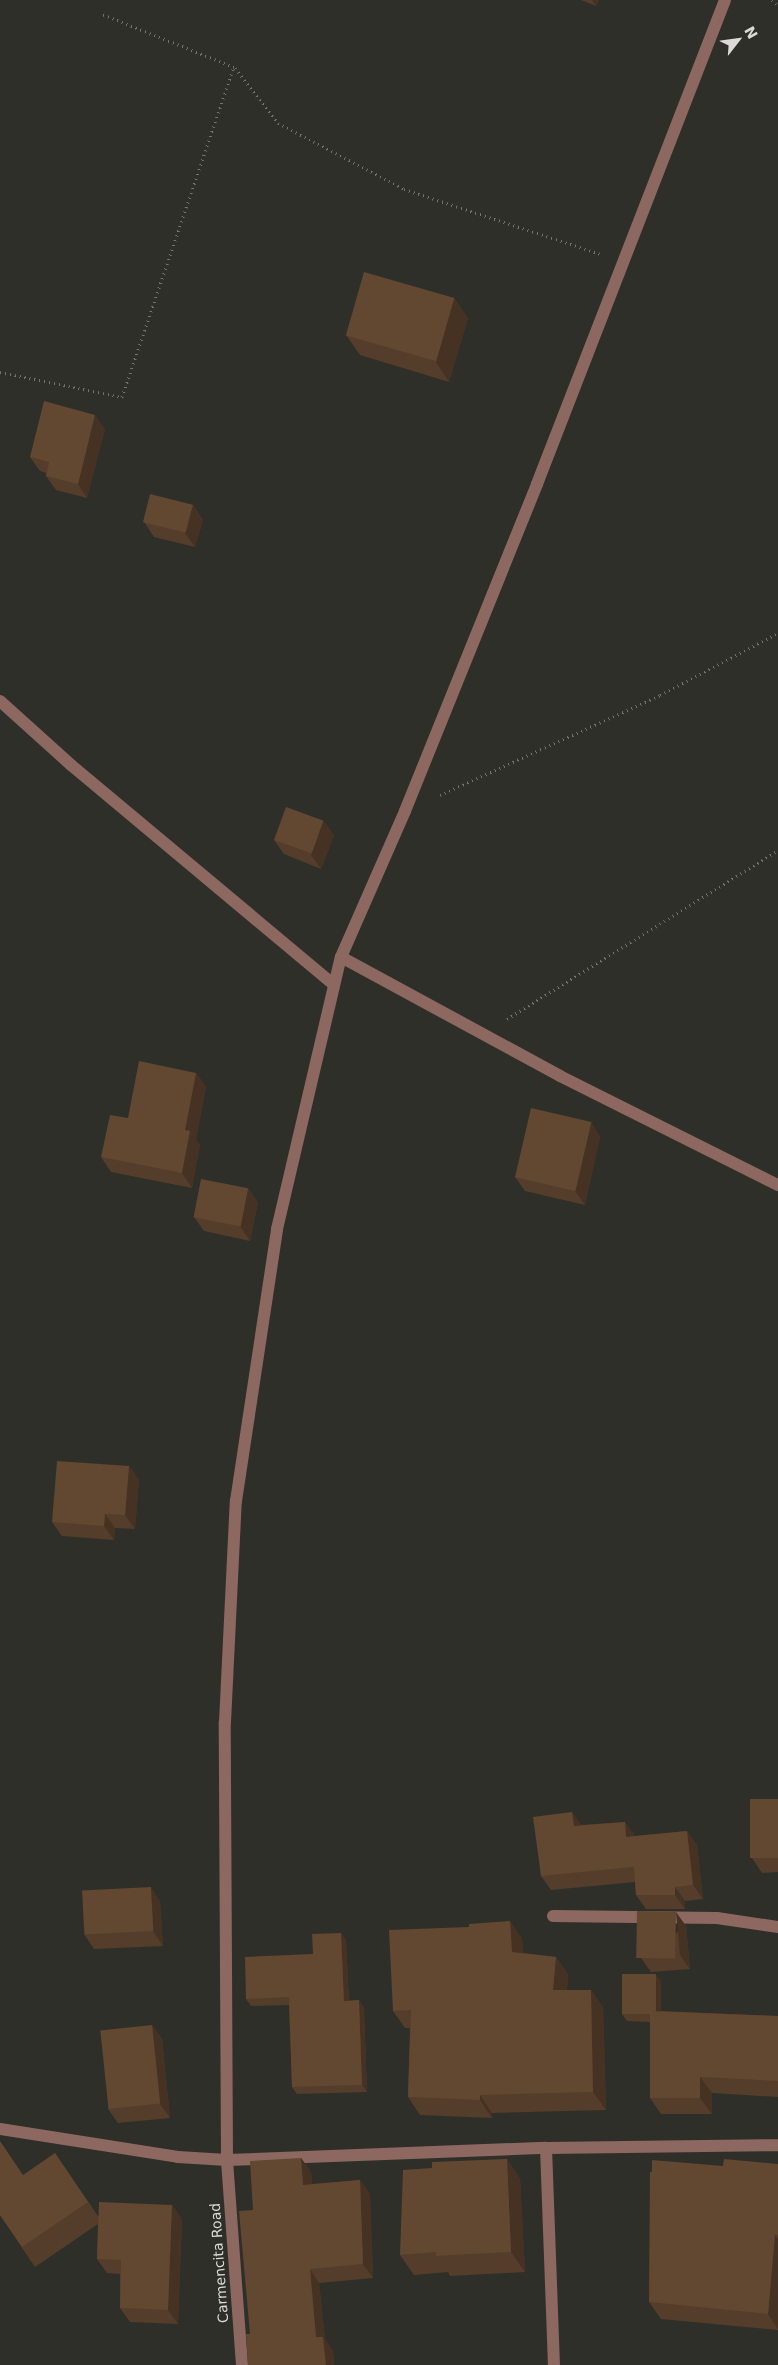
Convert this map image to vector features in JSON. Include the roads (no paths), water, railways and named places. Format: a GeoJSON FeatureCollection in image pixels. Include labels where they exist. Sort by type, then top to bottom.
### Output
{"type":"FeatureCollection","features":[{"type":"Feature","properties":{"kind":"street","name":"Carmencita Road"},"geometry":{"type":"LineString","coordinates":[[242,2365],[227,2160],[225,1722],[236,1501],[277,1229],[341,957],[405,810],[725,0]]}},
{"type":"Feature","properties":{"kind":"street"},"geometry":{"type":"LineString","coordinates":[[0,701],[71,765],[334,985]]}},
{"type":"Feature","properties":{"kind":"street"},"geometry":{"type":"LineString","coordinates":[[341,957],[560,1076],[778,1185]]}},
{"type":"Feature","properties":{"kind":"street"},"geometry":{"type":"LineString","coordinates":[[553,1916],[717,1918],[778,1927]]}},
{"type":"Feature","properties":{"kind":"street"},"geometry":{"type":"LineString","coordinates":[[0,2129],[178,2157],[227,2160],[546,2148],[778,2144]]}},
{"type":"Feature","properties":{"kind":"street"},"geometry":{"type":"LineString","coordinates":[[546,2148],[554,2365]]}}]}
